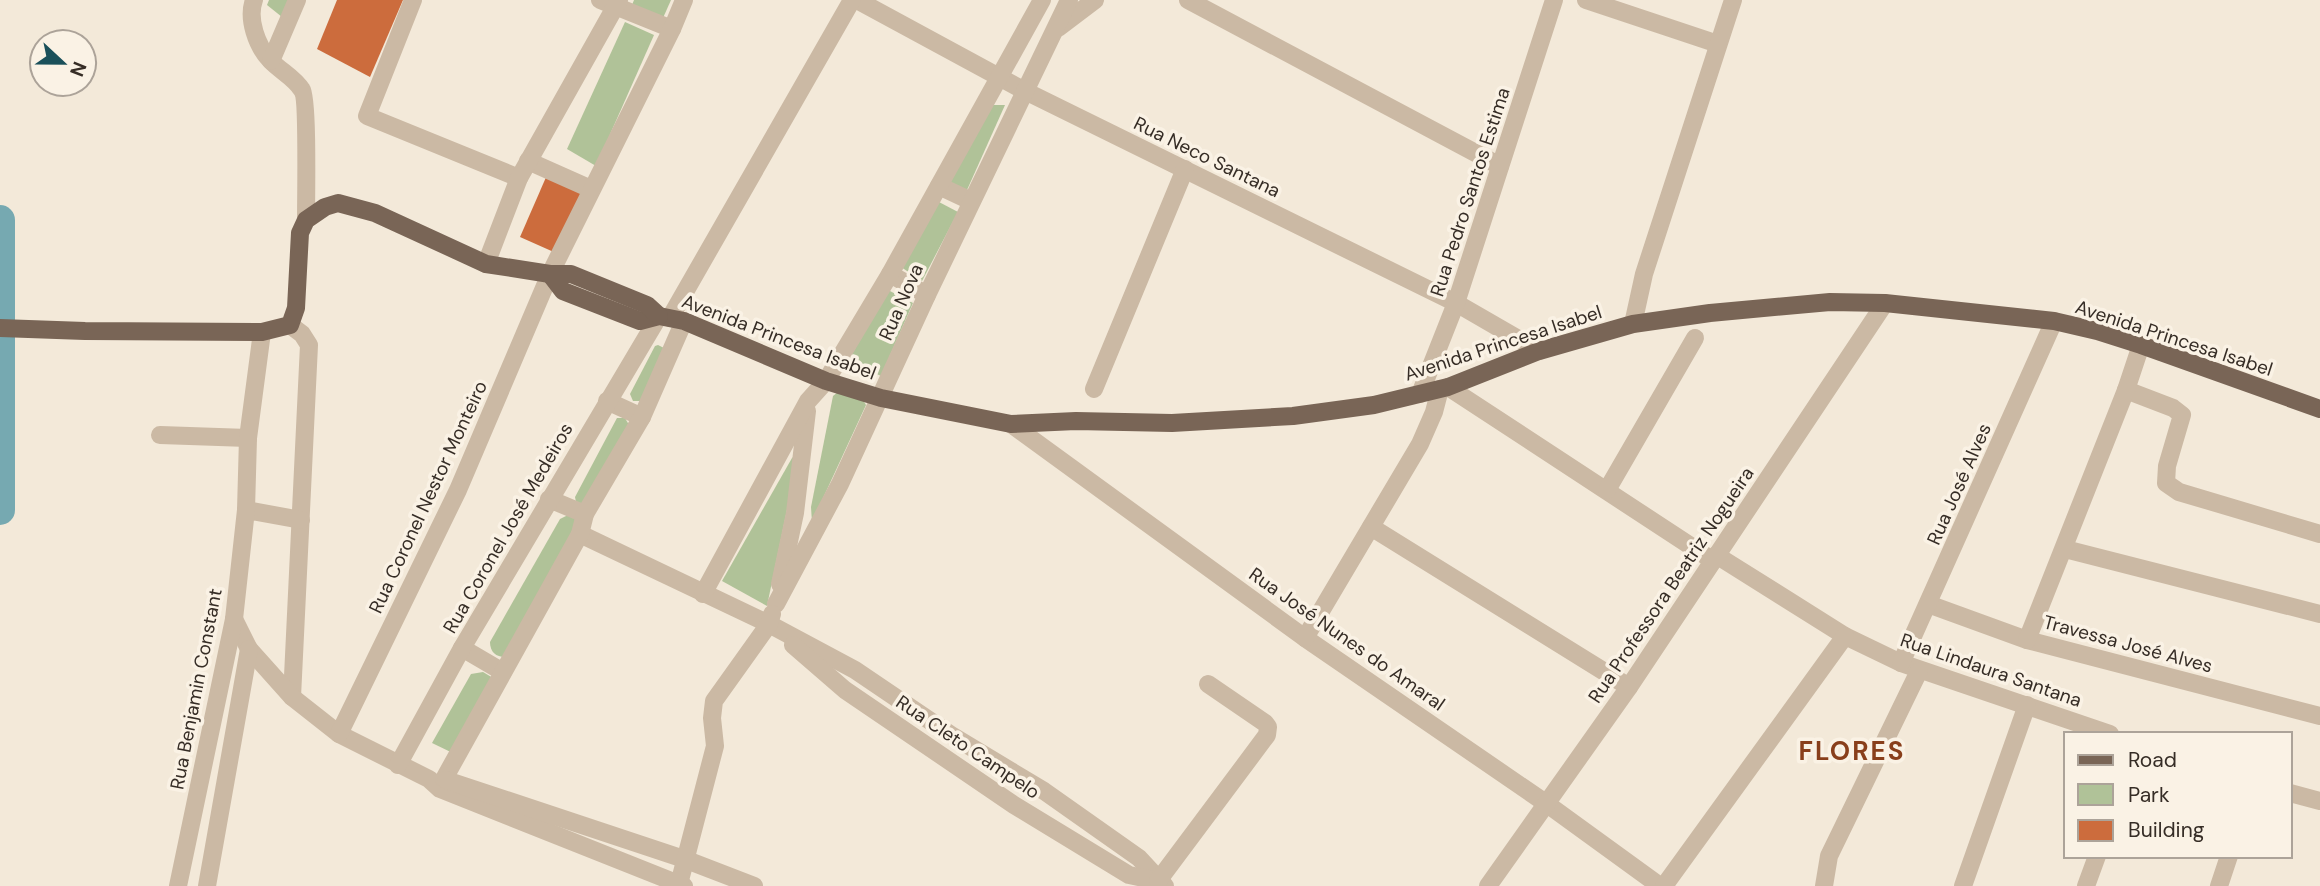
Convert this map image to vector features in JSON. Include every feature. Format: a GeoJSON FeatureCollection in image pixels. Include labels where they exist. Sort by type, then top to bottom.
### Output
{"type":"FeatureCollection","features":[{"type":"Feature","properties":{"kind":"main road","name":"Avenida Princesa Isabel"},"geometry":{"type":"LineString","coordinates":[[306,220],[325,207],[338,203],[375,213],[486,264],[550,274],[571,274],[647,305],[671,318],[747,346],[826,382],[881,398],[1011,424],[1076,421],[1172,423],[1293,416],[1374,405],[1444,388],[1539,351],[1633,324],[1710,313],[1830,302],[1885,303],[2054,321],[2141,345],[2320,409]]}},
{"type":"Feature","properties":{"kind":"main road"},"geometry":{"type":"LineString","coordinates":[[0,328],[261,332],[290,325],[296,308],[300,233],[306,220]]}},
{"type":"Feature","properties":{"kind":"street"},"geometry":{"type":"LineString","coordinates":[[254,0],[250,10],[258,42],[271,61],[289,74],[304,92],[306,220]]}},
{"type":"Feature","properties":{"kind":"street"},"geometry":{"type":"LineString","coordinates":[[271,61],[297,0]]}},
{"type":"Feature","properties":{"kind":"street"},"geometry":{"type":"LineString","coordinates":[[413,0],[368,113],[370,118],[519,178]]}},
{"type":"Feature","properties":{"kind":"street","name":"Rua Coronel Nestor Monteiro"},"geometry":{"type":"LineString","coordinates":[[339,734],[458,490],[550,274],[684,0]]}},
{"type":"Feature","properties":{"kind":"street"},"geometry":{"type":"LineString","coordinates":[[681,885],[439,789],[436,779],[503,672],[580,534],[585,514],[642,417],[671,318],[854,0]]}},
{"type":"Feature","properties":{"kind":"street","name":"Rua Neco Santana"},"geometry":{"type":"LineString","coordinates":[[854,0],[1023,90],[1457,303],[1539,351]]}},
{"type":"Feature","properties":{"kind":"street","name":"Rua Nova"},"geometry":{"type":"LineString","coordinates":[[703,594],[808,401],[826,382],[890,274],[1042,0]]}},
{"type":"Feature","properties":{"kind":"street","name":"Rua Nova"},"geometry":{"type":"LineString","coordinates":[[776,604],[840,484],[1023,90],[1069,0]]}},
{"type":"Feature","properties":{"kind":"street"},"geometry":{"type":"LineString","coordinates":[[1054,32],[1095,0]]}},
{"type":"Feature","properties":{"kind":"street"},"geometry":{"type":"LineString","coordinates":[[1188,0],[1500,166]]}},
{"type":"Feature","properties":{"kind":"street","name":"Rua Pedro Santos Estima"},"geometry":{"type":"LineString","coordinates":[[1420,394],[1457,303],[1553,0]]}},
{"type":"Feature","properties":{"kind":"street"},"geometry":{"type":"LineString","coordinates":[[1586,0],[1718,44]]}},
{"type":"Feature","properties":{"kind":"street"},"geometry":{"type":"LineString","coordinates":[[1633,324],[1644,274],[1733,0]]}},
{"type":"Feature","properties":{"kind":"street"},"geometry":{"type":"LineString","coordinates":[[486,264],[519,178],[612,2],[672,29]]}},
{"type":"Feature","properties":{"kind":"street"},"geometry":{"type":"LineString","coordinates":[[528,161],[591,189]]}},
{"type":"Feature","properties":{"kind":"street"},"geometry":{"type":"LineString","coordinates":[[1094,389],[1185,169]]}},
{"type":"Feature","properties":{"kind":"street"},"geometry":{"type":"LineString","coordinates":[[939,186],[971,201]]}},
{"type":"Feature","properties":{"kind":"street"},"geometry":{"type":"LineString","coordinates":[[890,274],[927,295]]}},
{"type":"Feature","properties":{"kind":"street","name":"Rua Professora Beatriz Nogueira"},"geometry":{"type":"LineString","coordinates":[[1488,886],[1629,687],[1885,303]]}},
{"type":"Feature","properties":{"kind":"street","name":"Rua Coronel José Medeiros"},"geometry":{"type":"LineString","coordinates":[[398,765],[462,648],[607,401],[671,318]]}},
{"type":"Feature","properties":{"kind":"street","name":"Rua José Alves"},"geometry":{"type":"LineString","coordinates":[[1900,663],[2054,321]]}},
{"type":"Feature","properties":{"kind":"street"},"geometry":{"type":"LineString","coordinates":[[290,325],[302,334],[309,345],[292,697]]}},
{"type":"Feature","properties":{"kind":"street","name":"Rua Benjamin Constant"},"geometry":{"type":"LineString","coordinates":[[180,878],[234,619],[246,510],[248,438],[261,332]]}},
{"type":"Feature","properties":{"kind":"street"},"geometry":{"type":"LineString","coordinates":[[1607,490],[1695,338]]}},
{"type":"Feature","properties":{"kind":"street"},"geometry":{"type":"LineString","coordinates":[[2027,640],[2065,549],[2141,345]]}},
{"type":"Feature","properties":{"kind":"street"},"geometry":{"type":"LineString","coordinates":[[1305,638],[1420,444],[1444,388]]}},
{"type":"Feature","properties":{"kind":"street","name":"Rua Lindaura Santana"},"geometry":{"type":"LineString","coordinates":[[1444,388],[1845,636],[1919,671],[2104,732]]}},
{"type":"Feature","properties":{"kind":"street"},"geometry":{"type":"LineString","coordinates":[[2126,390],[2173,408],[2182,415],[2167,466],[2166,483],[2179,492],[2320,534]]}},
{"type":"Feature","properties":{"kind":"street"},"geometry":{"type":"LineString","coordinates":[[607,401],[642,417]]}},
{"type":"Feature","properties":{"kind":"street","name":"Rua Nova"},"geometry":{"type":"LineString","coordinates":[[681,885],[684,859],[715,746],[712,718],[714,701],[769,624],[776,604],[795,513],[808,401]]}},
{"type":"Feature","properties":{"kind":"street","name":"Rua José Nunes do Amaral"},"geometry":{"type":"LineString","coordinates":[[1011,424],[1305,638],[1548,804],[1662,886]]}},
{"type":"Feature","properties":{"kind":"street"},"geometry":{"type":"LineString","coordinates":[[160,435],[248,438]]}},
{"type":"Feature","properties":{"kind":"street"},"geometry":{"type":"LineString","coordinates":[[549,499],[585,514]]}},
{"type":"Feature","properties":{"kind":"street"},"geometry":{"type":"LineString","coordinates":[[246,510],[301,520]]}},
{"type":"Feature","properties":{"kind":"street"},"geometry":{"type":"LineString","coordinates":[[1371,527],[1629,687]]}},
{"type":"Feature","properties":{"kind":"street","name":"Rua Cleto Campelo"},"geometry":{"type":"LineString","coordinates":[[580,534],[769,624],[855,670],[951,735],[1044,792],[1139,858],[1161,883]]}},
{"type":"Feature","properties":{"kind":"street"},"geometry":{"type":"LineString","coordinates":[[2065,549],[2320,614]]}},
{"type":"Feature","properties":{"kind":"street","name":"Travessa José Alves"},"geometry":{"type":"LineString","coordinates":[[1928,604],[2027,640],[2320,716]]}},
{"type":"Feature","properties":{"kind":"street"},"geometry":{"type":"LineString","coordinates":[[234,619],[249,649],[292,697],[339,734],[398,765],[684,859],[754,886]]}},
{"type":"Feature","properties":{"kind":"street","name":"Rua Cleto Campelo"},"geometry":{"type":"LineString","coordinates":[[769,624],[845,690],[1127,881],[1161,883]]}},
{"type":"Feature","properties":{"kind":"street"},"geometry":{"type":"LineString","coordinates":[[1662,886],[1845,636]]}},
{"type":"Feature","properties":{"kind":"street"},"geometry":{"type":"LineString","coordinates":[[462,648],[503,672]]}},
{"type":"Feature","properties":{"kind":"street"},"geometry":{"type":"LineString","coordinates":[[180,878],[208,881],[249,649]]}},
{"type":"Feature","properties":{"kind":"street"},"geometry":{"type":"LineString","coordinates":[[1824,886],[1829,856],[1919,671]]}},
{"type":"Feature","properties":{"kind":"street"},"geometry":{"type":"LineString","coordinates":[[1161,883],[1266,735],[1268,727],[1208,684]]}},
{"type":"Feature","properties":{"kind":"street"},"geometry":{"type":"LineString","coordinates":[[1963,886],[2027,705]]}},
{"type":"Feature","properties":{"kind":"street"},"geometry":{"type":"LineString","coordinates":[[2292,794],[2320,801]]}},
{"type":"Feature","properties":{"kind":"street"},"geometry":{"type":"LineString","coordinates":[[2086,886],[2096,858]]}},
{"type":"Feature","properties":{"kind":"street"},"geometry":{"type":"LineString","coordinates":[[2219,886],[2228,858]]}},
{"type":"Feature","properties":{"kind":"green space"},"geometry":{"type":"Polygon","coordinates":[[[269,0],[289,0],[282,17],[267,5],[269,0]]]}},
{"type":"Feature","properties":{"kind":"green space"},"geometry":{"type":"Polygon","coordinates":[[[634,0],[671,0],[663,18],[632,5],[634,0]]]}},
{"type":"Feature","properties":{"kind":"green space"},"geometry":{"type":"Polygon","coordinates":[[[625,22],[654,35],[596,166],[567,149],[625,22]]]}},
{"type":"Feature","properties":{"kind":"green space"},"geometry":{"type":"Polygon","coordinates":[[[989,105],[1005,105],[967,190],[948,182],[989,105]]]}},
{"type":"Feature","properties":{"kind":"green space"},"geometry":{"type":"Polygon","coordinates":[[[939,202],[958,212],[922,281],[901,267],[939,202]]]}},
{"type":"Feature","properties":{"kind":"green space"},"geometry":{"type":"Polygon","coordinates":[[[888,290],[913,303],[881,376],[848,361],[888,290]]]}},
{"type":"Feature","properties":{"kind":"green space"},"geometry":{"type":"Polygon","coordinates":[[[655,346],[664,348],[641,401],[633,401],[630,394],[655,346]]]}},
{"type":"Feature","properties":{"kind":"green space"},"geometry":{"type":"Polygon","coordinates":[[[838,392],[863,400],[866,405],[812,522],[811,507],[833,396],[838,392]]]}},
{"type":"Feature","properties":{"kind":"green space"},"geometry":{"type":"Polygon","coordinates":[[[617,418],[625,418],[629,425],[585,505],[576,502],[575,497],[617,418]]]}},
{"type":"Feature","properties":{"kind":"green space"},"geometry":{"type":"Polygon","coordinates":[[[799,452],[767,606],[722,581],[792,458],[799,452]]]}},
{"type":"Feature","properties":{"kind":"green space"},"geometry":{"type":"Polygon","coordinates":[[[568,515],[574,517],[577,522],[505,657],[496,655],[490,642],[560,519],[568,515]]]}},
{"type":"Feature","properties":{"kind":"green space"},"geometry":{"type":"Polygon","coordinates":[[[483,672],[493,678],[461,757],[432,743],[471,674],[483,672]]]}},
{"type":"Feature","properties":{"kind":"building"},"geometry":{"type":"Polygon","coordinates":[[[337,0],[403,0],[370,77],[317,49],[337,0]]]}},
{"type":"Feature","properties":{"kind":"building"},"geometry":{"type":"Polygon","coordinates":[[[547,175],[583,193],[556,253],[520,237],[547,175]]]}},
{"type":"Feature","properties":{"kind":"waterway"},"geometry":{"type":"LineString","coordinates":[[0,220],[0,510]]}},
{"type":"Feature","properties":{"kind":"district","name":"FLORES"},"geometry":{"type":"Point","coordinates":[1852,751]}}]}
